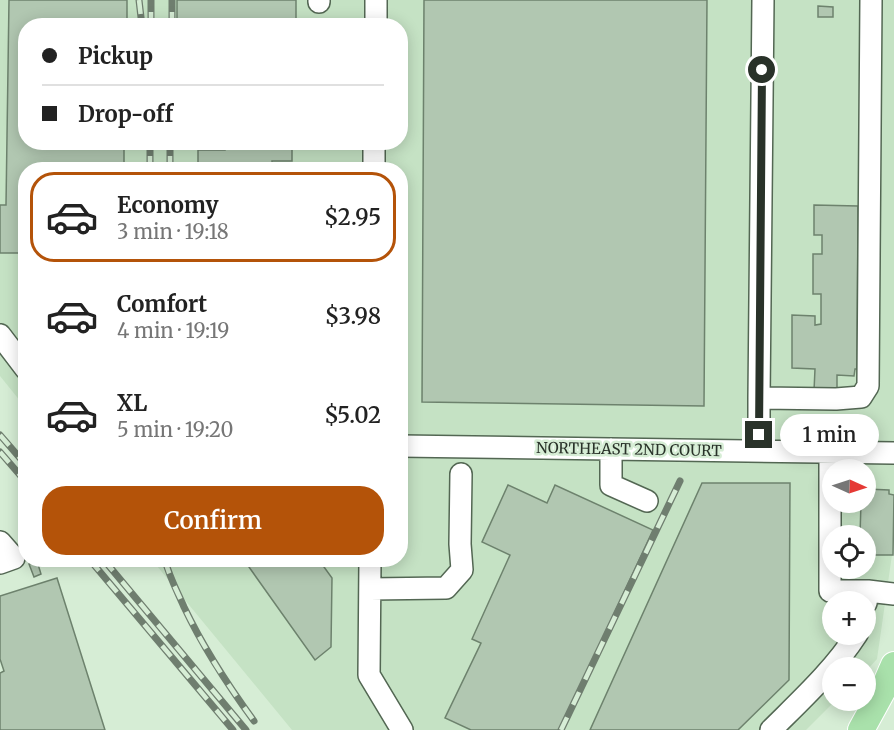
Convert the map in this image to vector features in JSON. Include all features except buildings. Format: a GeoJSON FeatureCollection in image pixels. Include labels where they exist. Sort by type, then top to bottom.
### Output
{"type":"FeatureCollection","features":[{"type":"Feature","properties":{"kind":"main road"},"geometry":{"type":"LineString","coordinates":[[861,730],[894,665]]}},
{"type":"Feature","properties":{"kind":"street"},"geometry":{"type":"LineString","coordinates":[[376,0],[376,18]]}},
{"type":"Feature","properties":{"kind":"street"},"geometry":{"type":"LineString","coordinates":[[759,451],[763,0]]}},
{"type":"Feature","properties":{"kind":"street"},"geometry":{"type":"LineString","coordinates":[[759,398],[861,397],[868,386],[871,0]]}},
{"type":"Feature","properties":{"kind":"street"},"geometry":{"type":"LineString","coordinates":[[0,335],[18,359]]}},
{"type":"Feature","properties":{"kind":"street","name":"NORTHEAST 2ND COURT"},"geometry":{"type":"LineString","coordinates":[[408,446],[894,453]]}},
{"type":"Feature","properties":{"kind":"street"},"geometry":{"type":"LineString","coordinates":[[611,449],[611,485],[647,501]]}},
{"type":"Feature","properties":{"kind":"street"},"geometry":{"type":"LineString","coordinates":[[830,452],[830,591]]}},
{"type":"Feature","properties":{"kind":"street"},"geometry":{"type":"LineString","coordinates":[[370,590],[446,588],[462,570],[461,474]]}},
{"type":"Feature","properties":{"kind":"street"},"geometry":{"type":"LineString","coordinates":[[0,542],[14,558],[0,563]]}},
{"type":"Feature","properties":{"kind":"street"},"geometry":{"type":"LineString","coordinates":[[370,567],[369,675],[402,730]]}},
{"type":"Feature","properties":{"kind":"street"},"geometry":{"type":"LineString","coordinates":[[876,596],[894,594]]}},
{"type":"Feature","properties":{"kind":"street"},"geometry":{"type":"LineString","coordinates":[[771,730],[823,678],[850,645]]}},
{"type":"Feature","properties":{"kind":"shaded area"},"geometry":{"type":"Polygon","coordinates":[[[0,0],[894,0],[894,541],[877,659],[876,657],[822,657],[822,711],[825,711],[806,730],[292,730],[158,567],[408,567],[408,162],[18,162],[18,398],[0,376],[0,0]]]}},
{"type":"Feature","properties":{"kind":"railway"},"geometry":{"type":"LineString","coordinates":[[139,0],[141,18]]}},
{"type":"Feature","properties":{"kind":"railway"},"geometry":{"type":"LineString","coordinates":[[151,0],[151,18]]}},
{"type":"Feature","properties":{"kind":"railway"},"geometry":{"type":"LineString","coordinates":[[172,0],[172,18]]}},
{"type":"Feature","properties":{"kind":"railway"},"geometry":{"type":"LineString","coordinates":[[150,150],[150,162]]}},
{"type":"Feature","properties":{"kind":"railway"},"geometry":{"type":"LineString","coordinates":[[170,150],[170,162]]}},
{"type":"Feature","properties":{"kind":"railway"},"geometry":{"type":"LineString","coordinates":[[0,435],[18,456]]}},
{"type":"Feature","properties":{"kind":"railway"},"geometry":{"type":"LineString","coordinates":[[0,452],[18,473]]}},
{"type":"Feature","properties":{"kind":"railway"},"geometry":{"type":"LineString","coordinates":[[561,730],[680,481]]}},
{"type":"Feature","properties":{"kind":"railway"},"geometry":{"type":"LineString","coordinates":[[96,567],[233,730]]}},
{"type":"Feature","properties":{"kind":"railway"},"geometry":{"type":"LineString","coordinates":[[110,567],[246,730]]}},
{"type":"Feature","properties":{"kind":"railway"},"geometry":{"type":"LineString","coordinates":[[167,567],[199,636],[254,721]]}},
{"type":"Feature","properties":{"kind":"route"},"geometry":{"type":"LineString","coordinates":[[759,435],[762,70]]}}]}
